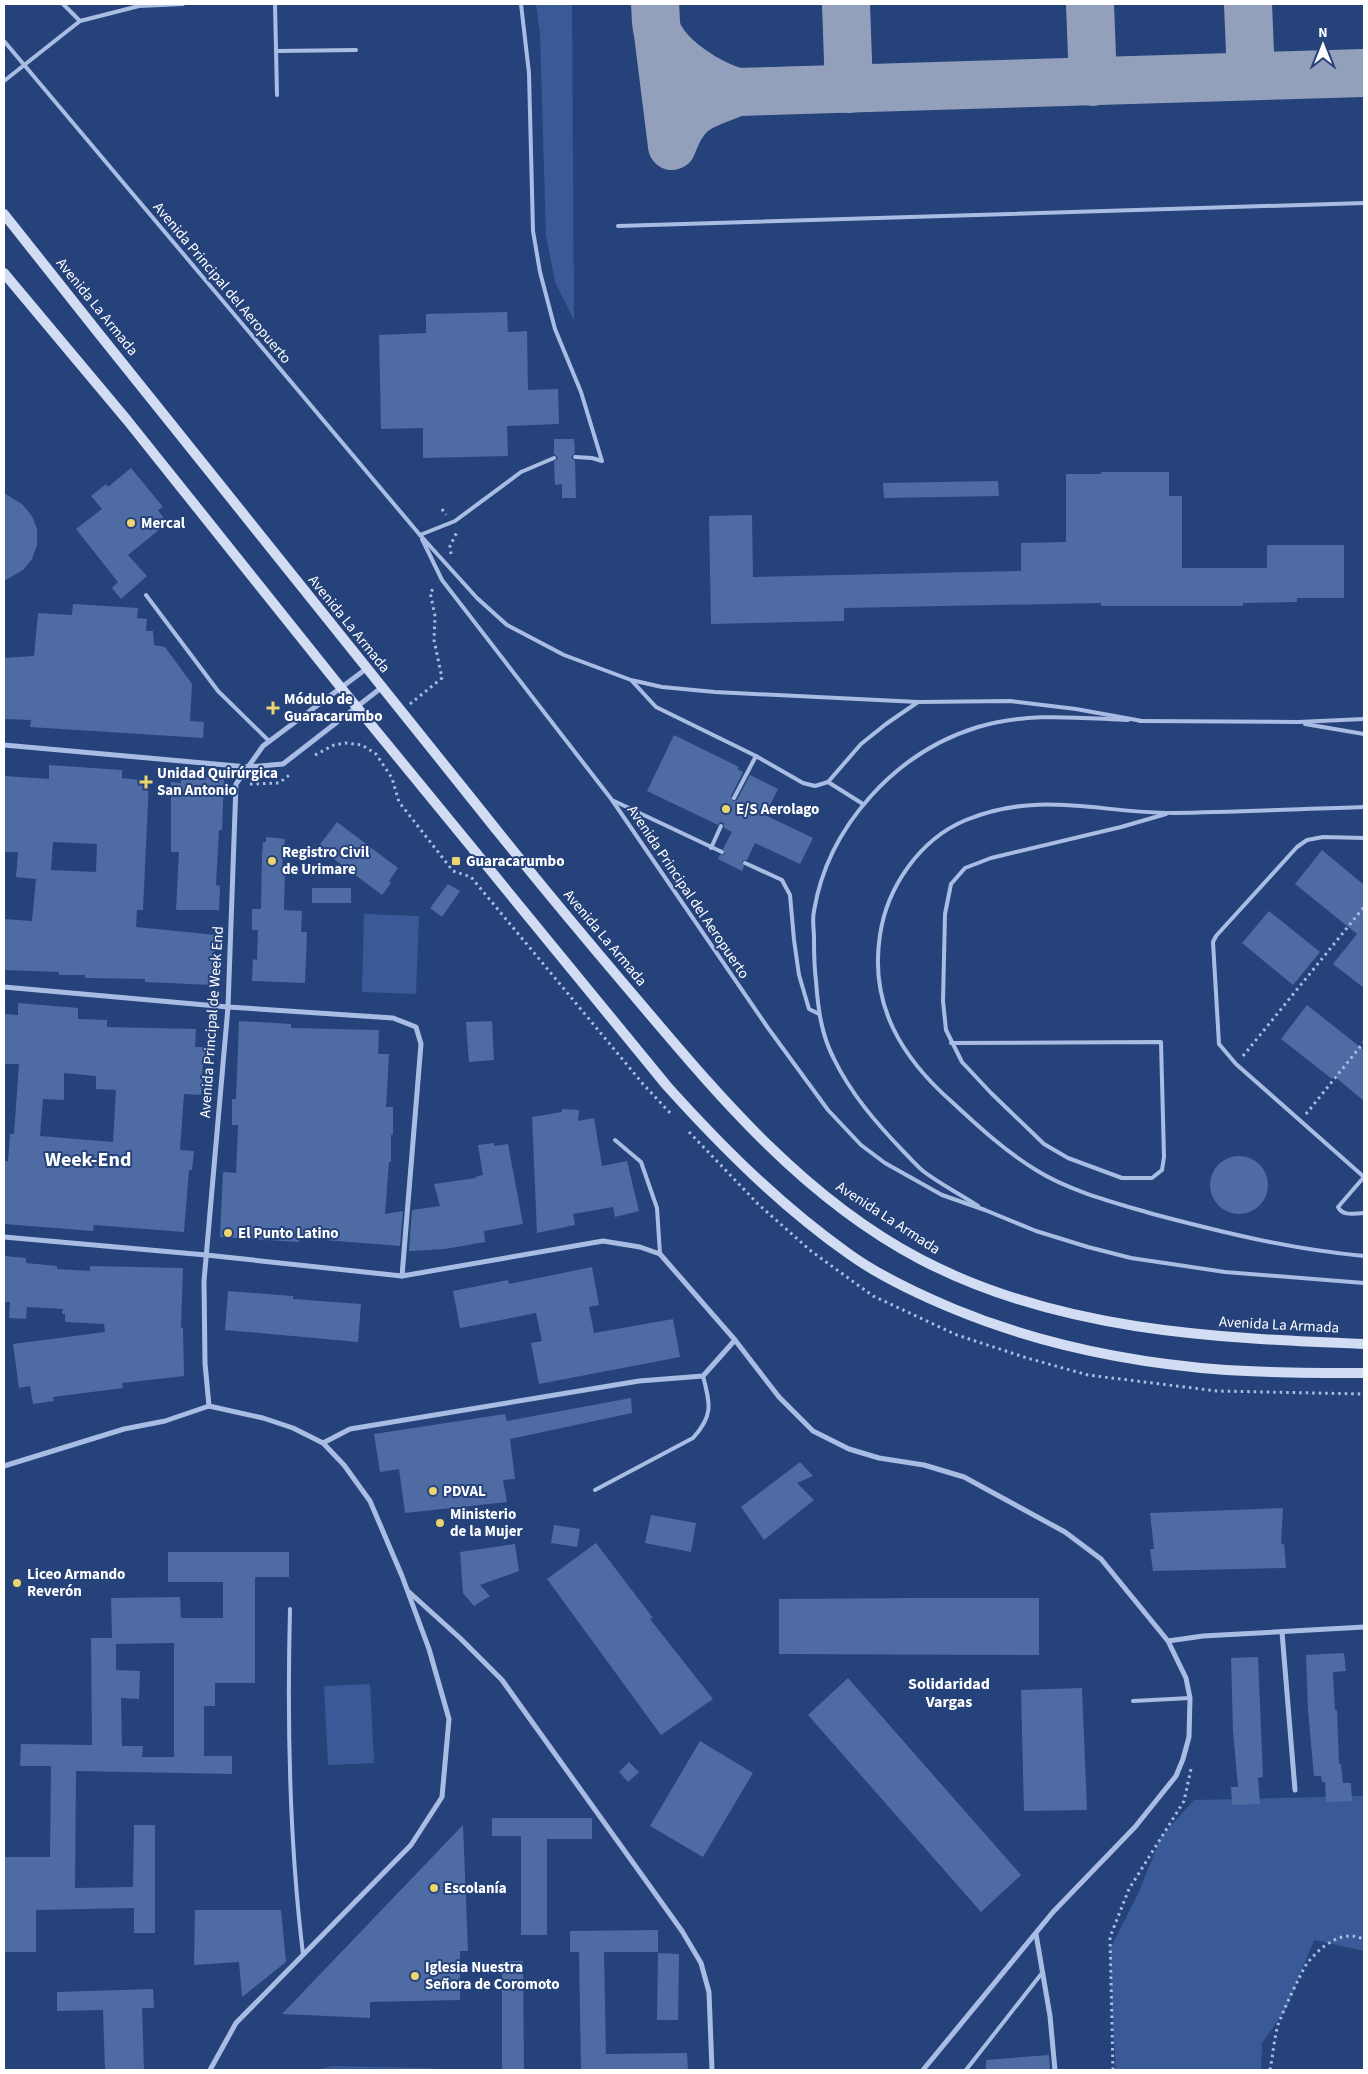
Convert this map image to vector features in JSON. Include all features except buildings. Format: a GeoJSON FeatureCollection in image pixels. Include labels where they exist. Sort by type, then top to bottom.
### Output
{"type":"FeatureCollection","features":[{"type":"Feature","properties":{"kind":"main road","name":"Avenida La Armada"},"geometry":{"type":"LineString","coordinates":[[4,214],[381,688],[548,894],[725,1102],[802,1178],[876,1232],[917,1258],[965,1281],[1058,1311],[1114,1323],[1201,1335],[1364,1344]]}},
{"type":"Feature","properties":{"kind":"main road"},"geometry":{"type":"LineString","coordinates":[[4,274],[127,420],[342,689],[667,1086],[691,1113],[755,1177],[805,1221],[850,1256],[894,1282],[977,1319],[1031,1337],[1085,1351],[1175,1366],[1228,1370],[1364,1373]]}},
{"type":"Feature","properties":{"kind":"street","name":"Avenida Principal de Week End"},"geometry":{"type":"LineString","coordinates":[[209,1406],[204,1324],[206,1255],[228,1007],[236,784],[263,746],[342,689],[366,669]]}},
{"type":"Feature","properties":{"kind":"street"},"geometry":{"type":"LineString","coordinates":[[4,745],[248,767],[283,764],[381,688]]}},
{"type":"Feature","properties":{"kind":"street"},"geometry":{"type":"LineString","coordinates":[[4,987],[228,1007],[393,1018],[416,1026],[422,1044],[402,1276]]}},
{"type":"Feature","properties":{"kind":"street"},"geometry":{"type":"LineString","coordinates":[[4,1238],[206,1255],[402,1276],[603,1241],[640,1247],[660,1254],[735,1340],[779,1397],[813,1431],[849,1449],[871,1456],[924,1464],[964,1477],[1065,1532],[1100,1559],[1168,1641],[1186,1678],[1190,1698],[1189,1737],[1183,1759],[1176,1776],[1135,1827],[1053,1912],[923,2070]]}},
{"type":"Feature","properties":{"kind":"street"},"geometry":{"type":"LineString","coordinates":[[323,1443],[350,1429],[639,1380],[703,1376],[735,1340]]}},
{"type":"Feature","properties":{"kind":"street"},"geometry":{"type":"LineString","coordinates":[[4,1466],[124,1429],[166,1421],[209,1406],[263,1418],[293,1428],[323,1443],[344,1465],[370,1501],[408,1592],[429,1649],[449,1719],[442,1796],[411,1845],[236,2024],[210,2070]]}},
{"type":"Feature","properties":{"kind":"street"},"geometry":{"type":"LineString","coordinates":[[408,1592],[461,1639],[502,1680],[682,1931],[701,1963],[709,1992],[712,2070]]}},
{"type":"Feature","properties":{"kind":"street"},"geometry":{"type":"LineString","coordinates":[[1168,1641],[1203,1636],[1364,1627]]}},
{"type":"Feature","properties":{"kind":"street"},"geometry":{"type":"LineString","coordinates":[[1282,1632],[1295,1790]]}},
{"type":"Feature","properties":{"kind":"street"},"geometry":{"type":"LineString","coordinates":[[1036,1934],[1050,2016],[1055,2070]]}},
{"type":"Feature","properties":{"kind":"lane"},"geometry":{"type":"LineString","coordinates":[[63,4],[80,20]]}},
{"type":"Feature","properties":{"kind":"lane"},"geometry":{"type":"LineString","coordinates":[[4,81],[80,20],[139,6],[183,4]]}},
{"type":"Feature","properties":{"kind":"lane"},"geometry":{"type":"LineString","coordinates":[[275,4],[277,95]]}},
{"type":"Feature","properties":{"kind":"lane"},"geometry":{"type":"LineString","coordinates":[[521,4],[529,73],[534,231],[540,272],[555,329],[581,392],[602,462],[592,458],[575,457]]}},
{"type":"Feature","properties":{"kind":"lane","name":"Avenida Principal del Aeropuerto"},"geometry":{"type":"LineString","coordinates":[[4,40],[420,535],[477,598],[507,625],[564,655],[631,680],[662,687],[715,692],[918,702],[1010,700],[1142,721]]}},
{"type":"Feature","properties":{"kind":"lane"},"geometry":{"type":"LineString","coordinates":[[277,51],[356,50]]}},
{"type":"Feature","properties":{"kind":"lane"},"geometry":{"type":"LineString","coordinates":[[618,226],[1364,203]]}},
{"type":"Feature","properties":{"kind":"lane"},"geometry":{"type":"LineString","coordinates":[[420,535],[452,522],[521,472],[554,458]]}},
{"type":"Feature","properties":{"kind":"lane","name":"Avenida Principal del Aeropuerto"},"geometry":{"type":"LineString","coordinates":[[420,535],[442,580],[612,800],[768,1028],[828,1110],[861,1145],[886,1163],[942,1195],[1036,1231],[1132,1258],[1224,1272],[1364,1283]]}},
{"type":"Feature","properties":{"kind":"lane"},"geometry":{"type":"LineString","coordinates":[[146,595],[218,691],[269,741]]}},
{"type":"Feature","properties":{"kind":"lane"},"geometry":{"type":"LineString","coordinates":[[631,680],[656,707],[756,756],[803,783],[815,786],[828,782],[861,744],[918,702]]}},
{"type":"Feature","properties":{"kind":"lane","name":"Avenida Principal del Aeropuerto"},"geometry":{"type":"LineString","coordinates":[[984,1210],[922,1170],[878,1125],[834,1060],[824,1035],[819,1014],[814,964],[813,913],[827,866],[836,845],[863,804],[912,759],[948,739],[978,727],[1038,716],[1142,721],[1298,722],[1364,719]]}},
{"type":"Feature","properties":{"kind":"lane"},"geometry":{"type":"LineString","coordinates":[[1298,722],[1364,734]]}},
{"type":"Feature","properties":{"kind":"lane"},"geometry":{"type":"LineString","coordinates":[[734,798],[756,756]]}},
{"type":"Feature","properties":{"kind":"lane"},"geometry":{"type":"LineString","coordinates":[[828,782],[863,804]]}},
{"type":"Feature","properties":{"kind":"lane"},"geometry":{"type":"LineString","coordinates":[[612,800],[722,852]]}},
{"type":"Feature","properties":{"kind":"lane"},"geometry":{"type":"LineString","coordinates":[[1364,807],[1170,813],[1051,804],[1013,806],[986,813],[962,822],[941,836],[910,865],[888,900],[883,917],[879,939],[878,974],[891,1026],[916,1066],[938,1090],[1002,1148],[1037,1171],[1058,1182],[1131,1208],[1212,1230],[1296,1248],[1364,1256]]}},
{"type":"Feature","properties":{"kind":"lane"},"geometry":{"type":"LineString","coordinates":[[951,1043],[1161,1042],[1164,1157],[1162,1170],[1152,1178],[1122,1178],[1068,1158],[1044,1144],[962,1062],[951,1043],[946,1030],[943,1001],[945,914],[951,884],[965,868],[991,858],[1121,827],[1170,813]]}},
{"type":"Feature","properties":{"kind":"lane"},"geometry":{"type":"LineString","coordinates":[[711,848],[721,826]]}},
{"type":"Feature","properties":{"kind":"lane"},"geometry":{"type":"LineString","coordinates":[[1364,838],[1323,837],[1307,840],[1297,847],[1216,936],[1213,942],[1219,1044],[1236,1064],[1364,1177],[1338,1208],[1346,1214],[1364,1213]]}},
{"type":"Feature","properties":{"kind":"lane"},"geometry":{"type":"LineString","coordinates":[[745,863],[782,880],[790,895],[799,975],[809,1009],[819,1014]]}},
{"type":"Feature","properties":{"kind":"lane"},"geometry":{"type":"LineString","coordinates":[[615,1140],[642,1162],[657,1208],[660,1254]]}},
{"type":"Feature","properties":{"kind":"lane"},"geometry":{"type":"LineString","coordinates":[[595,1490],[693,1438],[704,1425],[709,1411],[709,1398],[703,1376]]}},
{"type":"Feature","properties":{"kind":"lane"},"geometry":{"type":"LineString","coordinates":[[290,1609],[288,1675],[291,1806],[295,1887],[303,1954]]}},
{"type":"Feature","properties":{"kind":"lane"},"geometry":{"type":"LineString","coordinates":[[1134,1701],[1190,1698]]}},
{"type":"Feature","properties":{"kind":"lane"},"geometry":{"type":"LineString","coordinates":[[966,2070],[1042,1973]]}},
{"type":"Feature","properties":{"kind":"path"},"geometry":{"type":"LineString","coordinates":[[442,510],[458,530],[450,546],[456,565],[451,570]]}},
{"type":"Feature","properties":{"kind":"path"},"geometry":{"type":"LineString","coordinates":[[401,711],[442,678],[434,640],[435,616],[430,592],[442,580]]}},
{"type":"Feature","properties":{"kind":"path"},"geometry":{"type":"LineString","coordinates":[[358,744],[377,730]]}},
{"type":"Feature","properties":{"kind":"path"},"geometry":{"type":"LineString","coordinates":[[1236,1064],[1364,907]]}},
{"type":"Feature","properties":{"kind":"path"},"geometry":{"type":"LineString","coordinates":[[1300,1121],[1364,1042]]}},
{"type":"Feature","properties":{"kind":"path"},"geometry":{"type":"LineString","coordinates":[[1114,2070],[1110,1937],[1130,1889],[1184,1801],[1192,1767]]}},
{"type":"Feature","properties":{"kind":"path"},"geometry":{"type":"LineString","coordinates":[[1270,2070],[1278,2025],[1307,1964],[1325,1946],[1340,1937],[1358,1936],[1364,1940]]}},
{"type":"Feature","properties":{"kind":"shaded area"},"geometry":{"type":"Polygon","coordinates":[[[536,4],[572,4],[574,320],[555,282],[546,235],[540,34],[536,4]]]}},
{"type":"Feature","properties":{"kind":"shaded area"},"geometry":{"type":"Polygon","coordinates":[[[364,914],[419,916],[416,994],[362,992],[364,914]]]}},
{"type":"Feature","properties":{"kind":"shaded area"},"geometry":{"type":"Polygon","coordinates":[[[370,1684],[374,1763],[328,1765],[324,1686],[370,1684]]]}},
{"type":"Feature","properties":{"kind":"shaded area"},"geometry":{"type":"Polygon","coordinates":[[[1364,1796],[1364,1951],[1314,1940],[1286,2009],[1262,2043],[1261,2070],[1116,2070],[1110,1949],[1138,1894],[1161,1837],[1194,1800],[1364,1796]]]}},
{"type":"Feature","properties":{"kind":"shaded area"},"geometry":{"type":"Polygon","coordinates":[[[332,2066],[428,2068],[444,2070],[316,2070],[332,2066]]]}},
{"type":"Feature","properties":{"kind":"taxiway"},"geometry":{"type":"LineString","coordinates":[[655,4],[656,24],[659,35],[673,54],[704,77],[737,92],[1364,73]]}},
{"type":"Feature","properties":{"kind":"taxiway"},"geometry":{"type":"LineString","coordinates":[[846,4],[849,89]]}},
{"type":"Feature","properties":{"kind":"taxiway"},"geometry":{"type":"LineString","coordinates":[[1090,4],[1093,82]]}},
{"type":"Feature","properties":{"kind":"taxiway"},"geometry":{"type":"LineString","coordinates":[[1248,4],[1251,76]]}},
{"type":"Feature","properties":{"kind":"taxiway"},"geometry":{"type":"LineString","coordinates":[[658,34],[672,146],[683,123],[690,115],[705,105],[737,92]]}},
{"type":"Feature","properties":{"kind":"place","name":"Mercal"},"geometry":{"type":"Point","coordinates":[131,523]}},
{"type":"Feature","properties":{"kind":"place","name":"Módulo de Guaracarumbo"},"geometry":{"type":"Point","coordinates":[273,708]}},
{"type":"Feature","properties":{"kind":"place","name":"Unidad Quirúrgica San Antonio"},"geometry":{"type":"Point","coordinates":[146,782]}},
{"type":"Feature","properties":{"kind":"place","name":"E/S Aerolago"},"geometry":{"type":"Point","coordinates":[726,809]}},
{"type":"Feature","properties":{"kind":"place","name":"Registro Civil de Urimare"},"geometry":{"type":"Point","coordinates":[272,861]}},
{"type":"Feature","properties":{"kind":"place","name":"Guaracarumbo"},"geometry":{"type":"Point","coordinates":[456,861]}},
{"type":"Feature","properties":{"kind":"place","name":"El Punto Latino"},"geometry":{"type":"Point","coordinates":[228,1233]}},
{"type":"Feature","properties":{"kind":"place","name":"PDVAL"},"geometry":{"type":"Point","coordinates":[433,1491]}},
{"type":"Feature","properties":{"kind":"place","name":"Ministerio de la Mujer"},"geometry":{"type":"Point","coordinates":[440,1523]}},
{"type":"Feature","properties":{"kind":"place","name":"Liceo Armando Reverón"},"geometry":{"type":"Point","coordinates":[17,1583]}},
{"type":"Feature","properties":{"kind":"place","name":"Escolanía"},"geometry":{"type":"Point","coordinates":[434,1888]}},
{"type":"Feature","properties":{"kind":"place","name":"Iglesia Nuestra Señora de Coromoto"},"geometry":{"type":"Point","coordinates":[415,1976]}},
{"type":"Feature","properties":{"kind":"district","name":"Week-End"},"geometry":{"type":"Point","coordinates":[88,1160]}},
{"type":"Feature","properties":{"kind":"district","name":"Solidaridad Vargas"},"geometry":{"type":"Point","coordinates":[949,1693]}}]}
